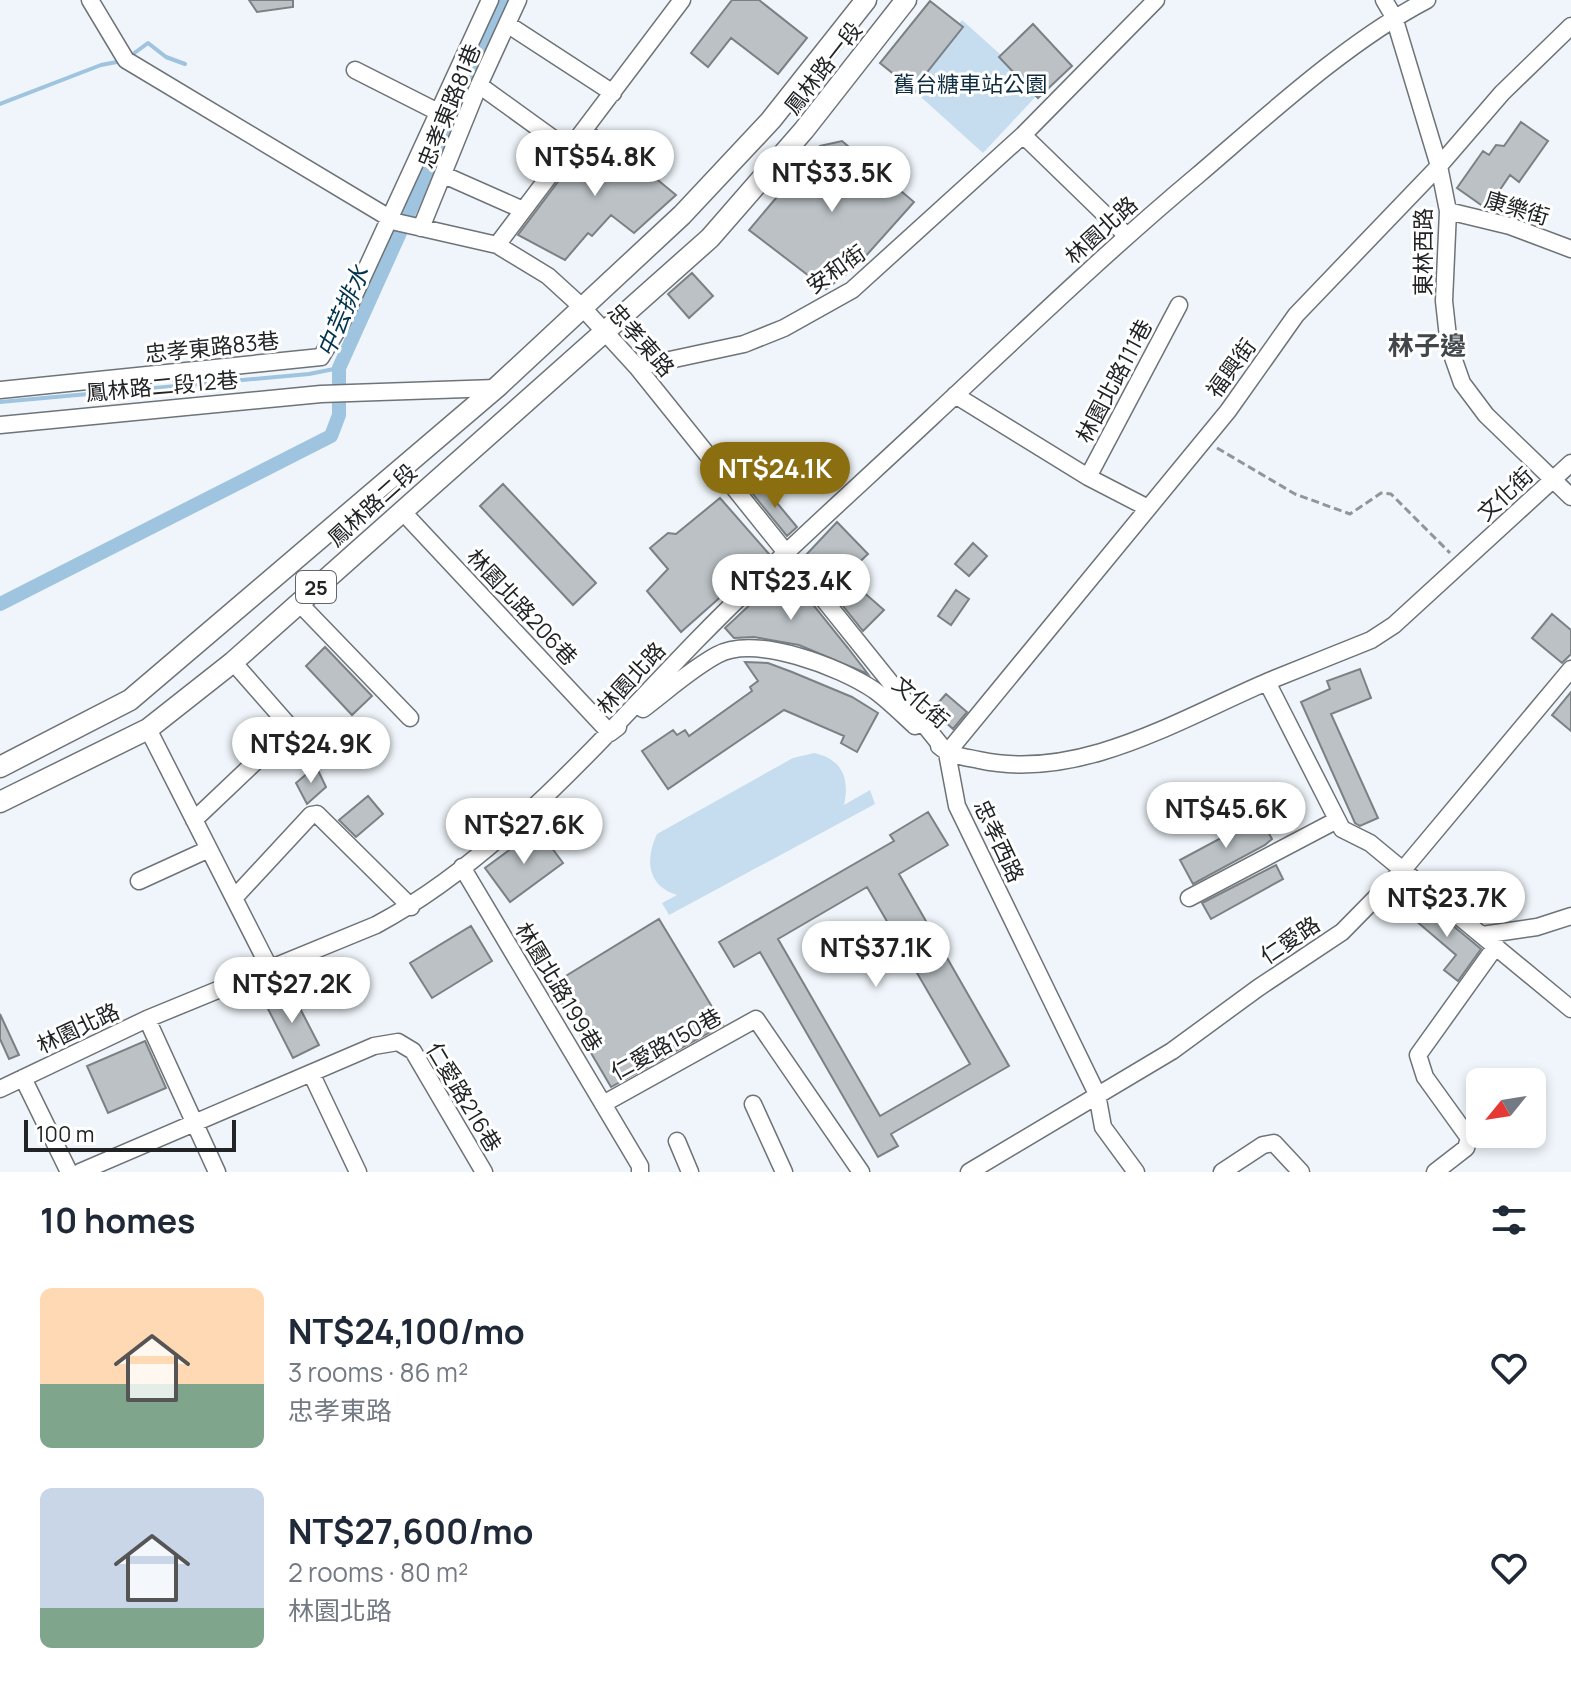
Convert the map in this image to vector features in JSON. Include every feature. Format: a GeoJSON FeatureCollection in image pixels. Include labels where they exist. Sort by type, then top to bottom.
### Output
{"type":"FeatureCollection","features":[{"type":"Feature","properties":{"kind":"main road","name":"鳳林路一段"},"geometry":{"type":"LineString","coordinates":[[582,307],[682,215],[771,120],[866,0]]}},
{"type":"Feature","properties":{"kind":"main road","name":"鳳林路一段"},"geometry":{"type":"LineString","coordinates":[[605,332],[710,238],[757,186],[906,0]]}},
{"type":"Feature","properties":{"kind":"main road","name":"鳳林路二段"},"geometry":{"type":"LineString","coordinates":[[0,767],[130,700],[496,388],[582,307]]}},
{"type":"Feature","properties":{"kind":"main road","name":"鳳林路二段"},"geometry":{"type":"LineString","coordinates":[[0,802],[148,729],[233,662],[605,332]]}},
{"type":"Feature","properties":{"kind":"street","name":"忠孝東路"},"geometry":{"type":"LineString","coordinates":[[90,0],[126,60],[405,223],[497,245],[548,276],[582,307],[637,367],[787,552]]}},
{"type":"Feature","properties":{"kind":"street","name":"忠孝東路83巷"},"geometry":{"type":"LineString","coordinates":[[0,390],[321,357],[405,223],[438,112],[490,0]]}},
{"type":"Feature","properties":{"kind":"street","name":"忠孝東路81巷"},"geometry":{"type":"LineString","coordinates":[[405,223],[444,175],[479,85],[518,0]]}},
{"type":"Feature","properties":{"kind":"street"},"geometry":{"type":"LineString","coordinates":[[497,245],[682,0]]}},
{"type":"Feature","properties":{"kind":"street","name":"安和街"},"geometry":{"type":"LineString","coordinates":[[637,367],[744,344],[784,328],[852,290],[1023,135],[1156,0]]}},
{"type":"Feature","properties":{"kind":"street","name":"東林西路"},"geometry":{"type":"LineString","coordinates":[[1384,0],[1394,17],[1439,166],[1448,211],[1444,301],[1449,346],[1462,383],[1486,415],[1571,497]]}},
{"type":"Feature","properties":{"kind":"street","name":"林園北路"},"geometry":{"type":"LineString","coordinates":[[0,1089],[147,1019],[376,925],[411,907],[462,867],[610,733],[697,640],[787,552],[1126,235],[1259,123],[1394,17],[1427,0]]}},
{"type":"Feature","properties":{"kind":"street"},"geometry":{"type":"LineString","coordinates":[[507,24],[613,93]]}},
{"type":"Feature","properties":{"kind":"street","name":"福興街"},"geometry":{"type":"LineString","coordinates":[[947,753],[1204,439],[1296,315],[1439,166],[1502,93],[1571,26]]}},
{"type":"Feature","properties":{"kind":"street"},"geometry":{"type":"LineString","coordinates":[[355,70],[438,112]]}},
{"type":"Feature","properties":{"kind":"street"},"geometry":{"type":"LineString","coordinates":[[479,85],[569,150]]}},
{"type":"Feature","properties":{"kind":"street"},"geometry":{"type":"LineString","coordinates":[[1023,135],[1126,235]]}},
{"type":"Feature","properties":{"kind":"street"},"geometry":{"type":"LineString","coordinates":[[444,175],[523,210]]}},
{"type":"Feature","properties":{"kind":"street","name":"康樂街"},"geometry":{"type":"LineString","coordinates":[[1448,211],[1510,226],[1571,249]]}},
{"type":"Feature","properties":{"kind":"street","name":"林園北路111巷"},"geometry":{"type":"LineString","coordinates":[[1088,477],[1179,305]]}},
{"type":"Feature","properties":{"kind":"street","name":"鳳林路二段12巷"},"geometry":{"type":"LineString","coordinates":[[0,425],[336,393],[496,388]]}},
{"type":"Feature","properties":{"kind":"street","name":"林園北路111巷"},"geometry":{"type":"LineString","coordinates":[[955,395],[1088,477],[1148,508]]}},
{"type":"Feature","properties":{"kind":"street","name":"文化街"},"geometry":{"type":"LineString","coordinates":[[610,733],[719,654],[744,647],[774,650],[816,663],[872,689],[947,753],[1019,765],[1063,761],[1167,727],[1371,640],[1394,625],[1571,463]]}},
{"type":"Feature","properties":{"kind":"street","name":"林園北路206巷"},"geometry":{"type":"LineString","coordinates":[[402,511],[610,733]]}},
{"type":"Feature","properties":{"kind":"street","name":"忠孝西路"},"geometry":{"type":"LineString","coordinates":[[787,552],[947,753],[957,806],[1097,1094],[1103,1127],[1129,1169]]}},
{"type":"Feature","properties":{"kind":"street"},"geometry":{"type":"LineString","coordinates":[[299,603],[410,718]]}},
{"type":"Feature","properties":{"kind":"street"},"geometry":{"type":"LineString","coordinates":[[194,820],[291,728],[233,662]]}},
{"type":"Feature","properties":{"kind":"street","name":"仁愛路"},"geometry":{"type":"LineString","coordinates":[[977,1170],[1172,1051],[1342,932],[1402,871],[1571,669]]}},
{"type":"Feature","properties":{"kind":"street"},"geometry":{"type":"LineString","coordinates":[[1267,682],[1342,829],[1370,843],[1571,1009]]}},
{"type":"Feature","properties":{"kind":"street"},"geometry":{"type":"LineString","coordinates":[[148,729],[269,967]]}},
{"type":"Feature","properties":{"kind":"street"},"geometry":{"type":"LineString","coordinates":[[235,897],[311,815],[317,814],[411,907]]}},
{"type":"Feature","properties":{"kind":"street"},"geometry":{"type":"LineString","coordinates":[[1189,898],[1337,820]]}},
{"type":"Feature","properties":{"kind":"street"},"geometry":{"type":"LineString","coordinates":[[139,881],[209,849]]}},
{"type":"Feature","properties":{"kind":"street","name":"林園北路199巷"},"geometry":{"type":"LineString","coordinates":[[462,867],[640,1166],[640,1172]]}},
{"type":"Feature","properties":{"kind":"street"},"geometry":{"type":"LineString","coordinates":[[1482,935],[1537,927],[1571,916]]}},
{"type":"Feature","properties":{"kind":"street"},"geometry":{"type":"LineString","coordinates":[[1444,1170],[1470,1144],[1425,1077],[1418,1055],[1496,946]]}},
{"type":"Feature","properties":{"kind":"street"},"geometry":{"type":"LineString","coordinates":[[147,1019],[217,1172]]}},
{"type":"Feature","properties":{"kind":"street","name":"仁愛路150巷"},"geometry":{"type":"LineString","coordinates":[[603,1104],[756,1019],[861,1172]]}},
{"type":"Feature","properties":{"kind":"street","name":"仁愛路216巷"},"geometry":{"type":"LineString","coordinates":[[311,1073],[374,1046],[398,1042],[406,1045],[484,1172]]}},
{"type":"Feature","properties":{"kind":"street"},"geometry":{"type":"LineString","coordinates":[[80,1172],[311,1073],[358,1172]]}},
{"type":"Feature","properties":{"kind":"street"},"geometry":{"type":"LineString","coordinates":[[23,1078],[69,1172]]}},
{"type":"Feature","properties":{"kind":"street"},"geometry":{"type":"LineString","coordinates":[[753,1104],[784,1172]]}},
{"type":"Feature","properties":{"kind":"street"},"geometry":{"type":"LineString","coordinates":[[677,1141],[690,1172]]}},
{"type":"Feature","properties":{"kind":"street"},"geometry":{"type":"LineString","coordinates":[[1222,1172],[1263,1145],[1274,1143],[1301,1172]]}},
{"type":"Feature","properties":{"kind":"path"},"geometry":{"type":"LineString","coordinates":[[1204,439],[1295,494],[1341,512],[1350,514],[1381,493],[1391,494],[1461,564]]}},
{"type":"Feature","properties":{"kind":"green space","name":"舊台糖車站公園"},"geometry":{"type":"Polygon","coordinates":[[[962,20],[1041,91],[983,153],[912,89],[962,20]]]}},
{"type":"Feature","properties":{"kind":"green space"},"geometry":{"type":"Polygon","coordinates":[[[814,753],[831,760],[842,771],[846,786],[844,805],[870,790],[875,804],[669,915],[662,903],[677,895],[660,885],[651,870],[651,853],[657,834],[793,758],[814,753]]]}},
{"type":"Feature","properties":{"kind":"building"},"geometry":{"type":"Polygon","coordinates":[[[249,0],[293,0],[293,7],[257,12],[249,0]]]}},
{"type":"Feature","properties":{"kind":"building"},"geometry":{"type":"Polygon","coordinates":[[[732,0],[759,0],[807,38],[778,74],[731,38],[708,67],[691,53],[732,0]]]}},
{"type":"Feature","properties":{"kind":"building"},"geometry":{"type":"Polygon","coordinates":[[[930,1],[963,27],[925,75],[928,78],[916,92],[880,63],[930,1]]]}},
{"type":"Feature","properties":{"kind":"building"},"geometry":{"type":"Polygon","coordinates":[[[1033,24],[1072,66],[1038,98],[999,57],[1033,24]]]}},
{"type":"Feature","properties":{"kind":"building"},"geometry":{"type":"Polygon","coordinates":[[[1521,122],[1548,141],[1519,182],[1510,175],[1487,209],[1457,188],[1483,151],[1489,155],[1496,145],[1504,146],[1521,122]]]}},
{"type":"Feature","properties":{"kind":"building"},"geometry":{"type":"Polygon","coordinates":[[[597,130],[676,195],[634,233],[611,215],[592,236],[588,233],[565,260],[518,235],[597,130]]]}},
{"type":"Feature","properties":{"kind":"building"},"geometry":{"type":"Polygon","coordinates":[[[842,141],[914,202],[856,267],[826,289],[749,230],[820,146],[842,141]]]}},
{"type":"Feature","properties":{"kind":"building"},"geometry":{"type":"Polygon","coordinates":[[[692,273],[713,296],[689,318],[668,294],[692,273]]]}},
{"type":"Feature","properties":{"kind":"building"},"geometry":{"type":"Polygon","coordinates":[[[503,484],[596,583],[573,605],[480,506],[503,484]]]}},
{"type":"Feature","properties":{"kind":"building"},"geometry":{"type":"Polygon","coordinates":[[[762,485],[797,527],[787,536],[752,493],[762,485]]]}},
{"type":"Feature","properties":{"kind":"building"},"geometry":{"type":"Polygon","coordinates":[[[720,498],[769,554],[681,632],[647,591],[668,569],[650,548],[668,533],[676,534],[720,498]]]}},
{"type":"Feature","properties":{"kind":"building"},"geometry":{"type":"Polygon","coordinates":[[[837,522],[868,554],[845,576],[884,610],[863,631],[804,557],[837,522]]]}},
{"type":"Feature","properties":{"kind":"building"},"geometry":{"type":"Polygon","coordinates":[[[973,543],[987,556],[969,576],[955,564],[973,543]]]}},
{"type":"Feature","properties":{"kind":"building"},"geometry":{"type":"Polygon","coordinates":[[[786,571],[868,674],[799,645],[754,637],[734,638],[725,628],[786,571]]]}},
{"type":"Feature","properties":{"kind":"building"},"geometry":{"type":"Polygon","coordinates":[[[956,590],[969,599],[951,625],[938,616],[956,590]]]}},
{"type":"Feature","properties":{"kind":"building"},"geometry":{"type":"Polygon","coordinates":[[[1552,614],[1571,630],[1571,654],[1562,663],[1532,638],[1552,614]]]}},
{"type":"Feature","properties":{"kind":"building"},"geometry":{"type":"Polygon","coordinates":[[[325,647],[372,696],[352,715],[306,666],[325,647]]]}},
{"type":"Feature","properties":{"kind":"building"},"geometry":{"type":"Polygon","coordinates":[[[745,662],[768,663],[792,672],[852,697],[878,713],[857,752],[841,743],[844,736],[784,710],[668,789],[642,751],[673,730],[677,735],[685,730],[689,736],[752,691],[750,687],[758,681],[745,662]]]}},
{"type":"Feature","properties":{"kind":"building"},"geometry":{"type":"Polygon","coordinates":[[[1360,669],[1371,698],[1331,714],[1378,818],[1360,826],[1355,823],[1301,702],[1330,689],[1327,681],[1360,669]]]}},
{"type":"Feature","properties":{"kind":"building"},"geometry":{"type":"Polygon","coordinates":[[[1571,692],[1571,731],[1552,715],[1571,692]]]}},
{"type":"Feature","properties":{"kind":"building"},"geometry":{"type":"Polygon","coordinates":[[[946,694],[967,712],[953,729],[932,710],[946,694]]]}},
{"type":"Feature","properties":{"kind":"building"},"geometry":{"type":"Polygon","coordinates":[[[316,766],[326,787],[307,804],[296,783],[316,766]]]}},
{"type":"Feature","properties":{"kind":"building"},"geometry":{"type":"Polygon","coordinates":[[[368,796],[383,814],[356,837],[339,820],[368,796]]]}},
{"type":"Feature","properties":{"kind":"building"},"geometry":{"type":"Polygon","coordinates":[[[928,812],[948,845],[899,874],[1009,1066],[891,1134],[898,1146],[878,1157],[760,952],[734,967],[719,942],[894,841],[890,835],[928,812]],[[867,887],[778,939],[880,1116],[970,1064],[867,887]]]}},
{"type":"Feature","properties":{"kind":"building"},"geometry":{"type":"Polygon","coordinates":[[[1260,817],[1272,839],[1193,884],[1180,860],[1260,817]]]}},
{"type":"Feature","properties":{"kind":"building"},"geometry":{"type":"Polygon","coordinates":[[[538,829],[563,863],[510,902],[485,868],[538,829]]]}},
{"type":"Feature","properties":{"kind":"building"},"geometry":{"type":"Polygon","coordinates":[[[1276,865],[1283,879],[1211,919],[1202,903],[1276,865]]]}},
{"type":"Feature","properties":{"kind":"building"},"geometry":{"type":"Polygon","coordinates":[[[1422,900],[1481,949],[1458,981],[1444,970],[1456,955],[1409,915],[1422,900]]]}},
{"type":"Feature","properties":{"kind":"building"},"geometry":{"type":"Polygon","coordinates":[[[659,919],[723,1025],[611,1087],[551,985],[659,919]]]}},
{"type":"Feature","properties":{"kind":"building"},"geometry":{"type":"Polygon","coordinates":[[[471,926],[492,961],[432,998],[410,963],[471,926]]]}},
{"type":"Feature","properties":{"kind":"building"},"geometry":{"type":"Polygon","coordinates":[[[291,991],[319,1045],[293,1058],[266,1005],[291,991]]]}},
{"type":"Feature","properties":{"kind":"building"},"geometry":{"type":"Polygon","coordinates":[[[0,1014],[19,1055],[9,1059],[0,1039],[0,1014]]]}},
{"type":"Feature","properties":{"kind":"building"},"geometry":{"type":"Polygon","coordinates":[[[145,1041],[166,1088],[108,1113],[87,1066],[145,1041]]]}},
{"type":"Feature","properties":{"kind":"waterway","name":"中芸排水"},"geometry":{"type":"LineString","coordinates":[[0,604],[331,436],[339,415],[339,368],[505,0]]}},
{"type":"Feature","properties":{"kind":"waterway"},"geometry":{"type":"LineString","coordinates":[[129,57],[148,43],[166,57],[185,64]]}},
{"type":"Feature","properties":{"kind":"waterway"},"geometry":{"type":"LineString","coordinates":[[0,104],[101,65],[122,61]]}},
{"type":"Feature","properties":{"kind":"waterway"},"geometry":{"type":"LineString","coordinates":[[0,402],[309,374],[339,368]]}},
{"type":"Feature","properties":{"kind":"district","name":"林子邊"},"geometry":{"type":"Point","coordinates":[1427,345]}}]}
